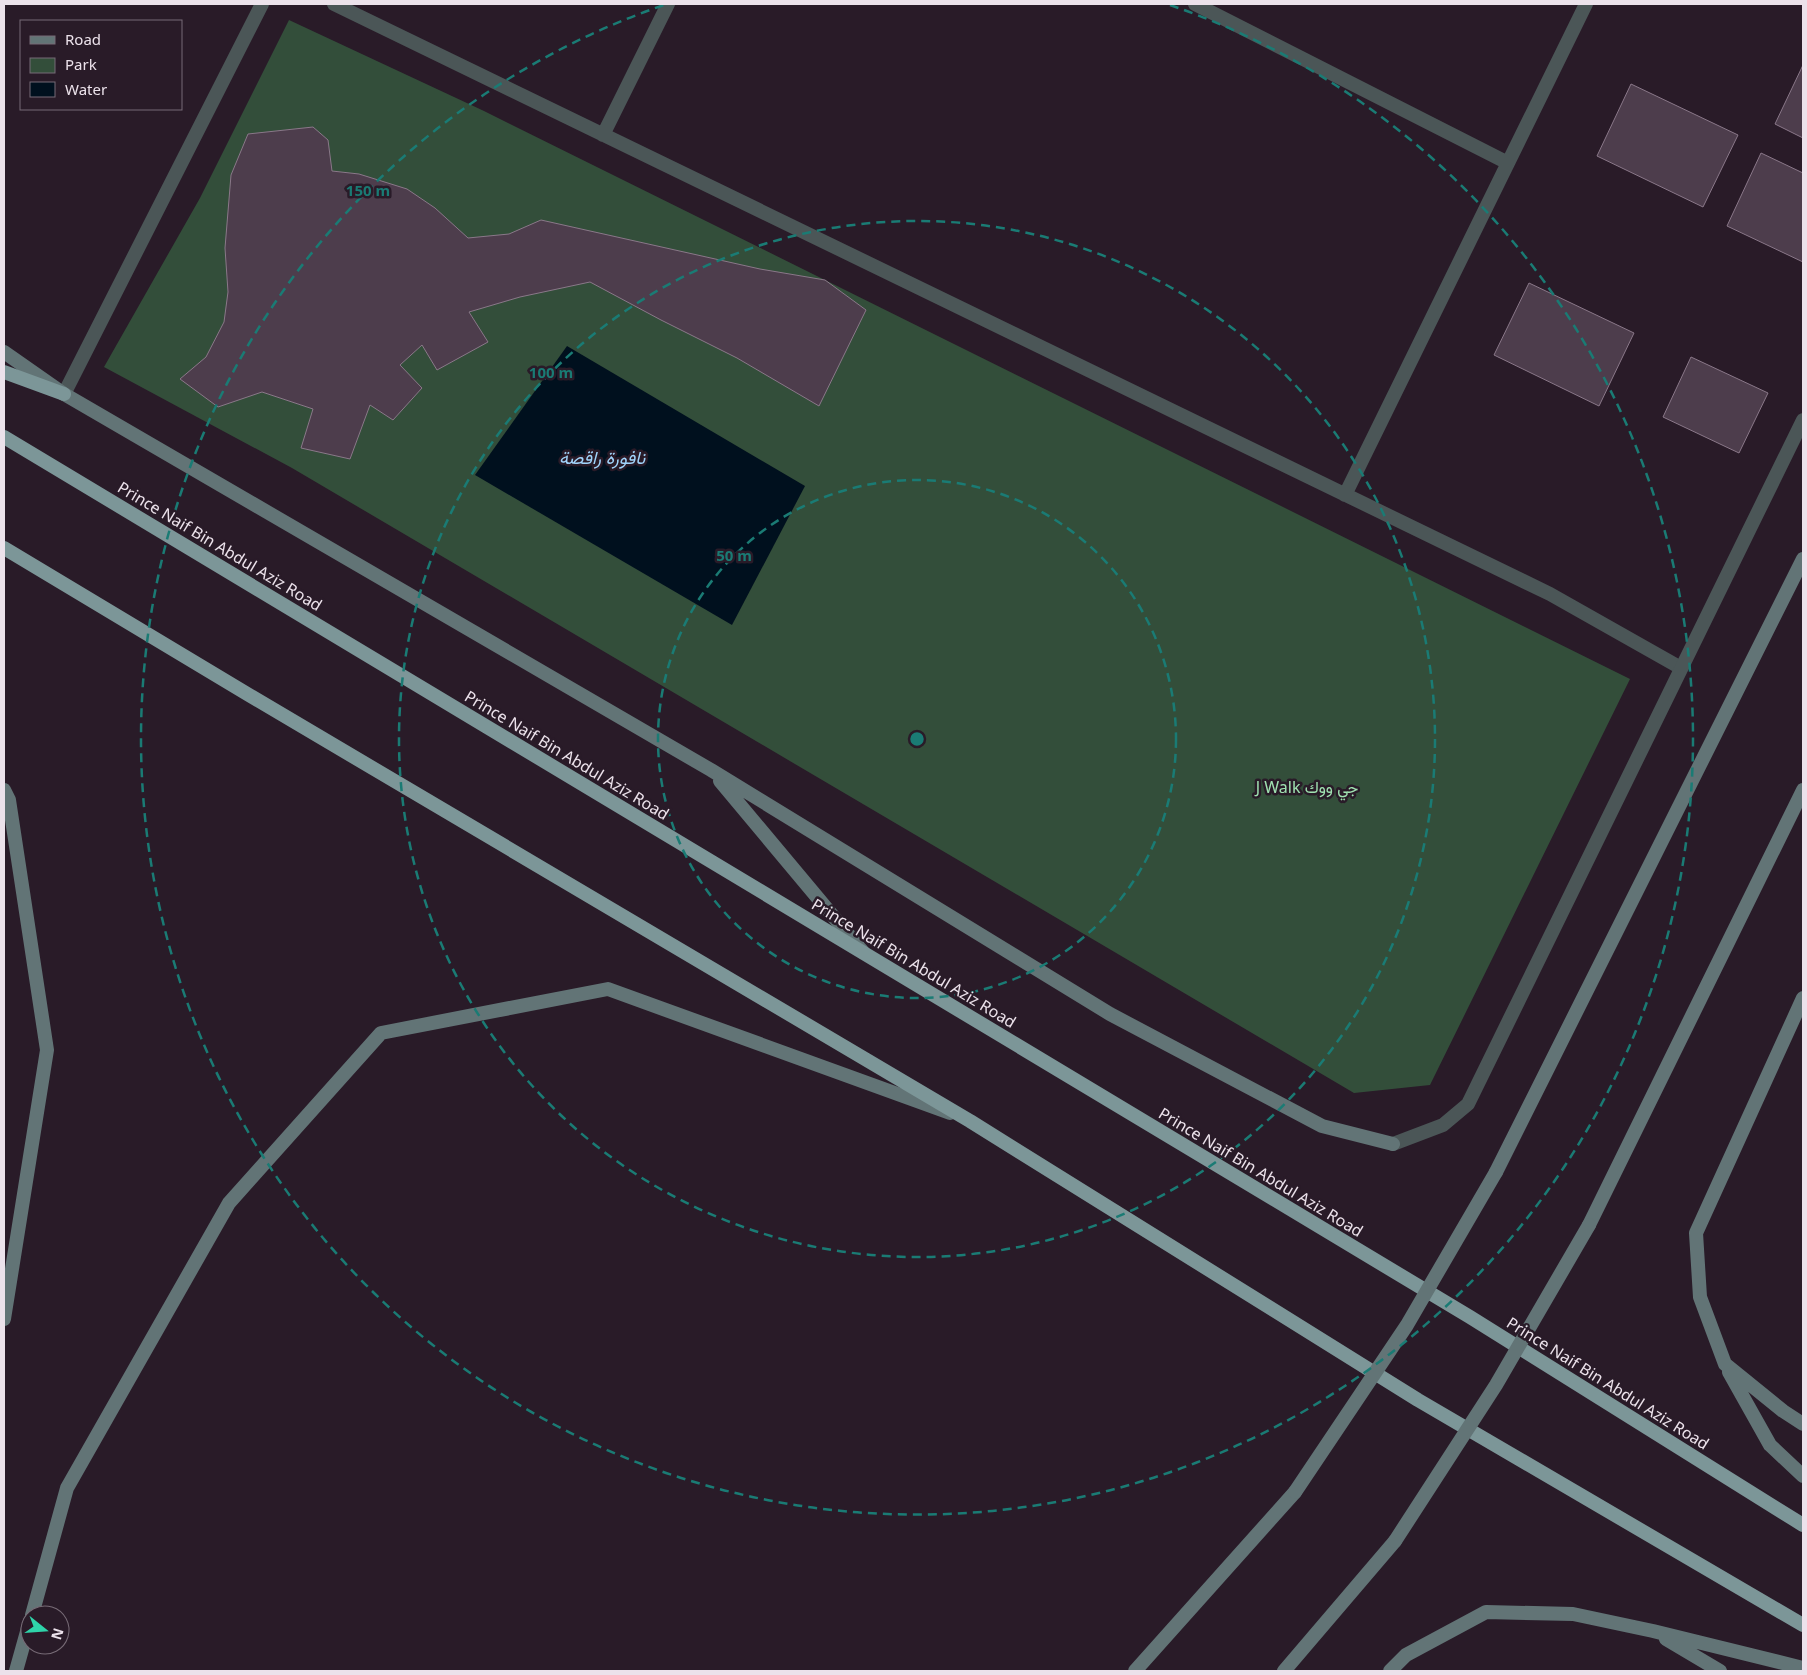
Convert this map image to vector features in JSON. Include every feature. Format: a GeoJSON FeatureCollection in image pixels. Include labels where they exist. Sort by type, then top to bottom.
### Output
{"type":"FeatureCollection","features":[{"type":"Feature","properties":{"kind":"highway"},"geometry":{"type":"LineString","coordinates":[[4,372],[64,394]]}},
{"type":"Feature","properties":{"kind":"highway","name":"Prince Naif Bin Abdul Aziz Road"},"geometry":{"type":"LineString","coordinates":[[4,437],[1470,1317],[1803,1525]]}},
{"type":"Feature","properties":{"kind":"highway"},"geometry":{"type":"LineString","coordinates":[[4,548],[970,1121],[1418,1400],[1803,1625]]}},
{"type":"Feature","properties":{"kind":"main road"},"geometry":{"type":"LineString","coordinates":[[4,352],[64,394],[711,770],[1110,1014],[1322,1126],[1393,1144]]}},
{"type":"Feature","properties":{"kind":"main road"},"geometry":{"type":"LineString","coordinates":[[1135,1671],[1295,1492],[1407,1325],[1496,1172],[1803,559]]}},
{"type":"Feature","properties":{"kind":"main road"},"geometry":{"type":"LineString","coordinates":[[711,770],[865,954]]}},
{"type":"Feature","properties":{"kind":"main road"},"geometry":{"type":"LineString","coordinates":[[4,790],[9,800],[47,1050],[4,1318]]}},
{"type":"Feature","properties":{"kind":"main road"},"geometry":{"type":"LineString","coordinates":[[1284,1671],[1395,1541],[1496,1385],[1590,1225],[1803,790]]}},
{"type":"Feature","properties":{"kind":"main road"},"geometry":{"type":"LineString","coordinates":[[35,1605],[67,1488],[229,1203],[381,1034],[608,989],[970,1121]]}},
{"type":"Feature","properties":{"kind":"main road"},"geometry":{"type":"LineString","coordinates":[[1803,998],[1696,1234],[1700,1297],[1725,1364],[1770,1446],[1803,1476]]}},
{"type":"Feature","properties":{"kind":"main road"},"geometry":{"type":"LineString","coordinates":[[1725,1364],[1783,1412],[1803,1424]]}},
{"type":"Feature","properties":{"kind":"main road"},"geometry":{"type":"LineString","coordinates":[[1390,1671],[1406,1655],[1486,1612],[1573,1614],[1652,1631],[1803,1668]]}},
{"type":"Feature","properties":{"kind":"main road"},"geometry":{"type":"LineString","coordinates":[[1652,1631],[1720,1671]]}},
{"type":"Feature","properties":{"kind":"main road"},"geometry":{"type":"LineString","coordinates":[[16,1671],[20,1655]]}},
{"type":"Feature","properties":{"kind":"street"},"geometry":{"type":"LineString","coordinates":[[64,394],[262,4]]}},
{"type":"Feature","properties":{"kind":"street"},"geometry":{"type":"LineString","coordinates":[[334,4],[1550,594],[1680,668]]}},
{"type":"Feature","properties":{"kind":"street"},"geometry":{"type":"LineString","coordinates":[[603,135],[668,4]]}},
{"type":"Feature","properties":{"kind":"street"},"geometry":{"type":"LineString","coordinates":[[1195,4],[1508,163]]}},
{"type":"Feature","properties":{"kind":"street"},"geometry":{"type":"LineString","coordinates":[[1345,495],[1586,4]]}},
{"type":"Feature","properties":{"kind":"street"},"geometry":{"type":"LineString","coordinates":[[1393,1144],[1443,1125],[1468,1104],[1803,420]]}},
{"type":"Feature","properties":{"kind":"green space","name":"J Walk جي ووك"},"geometry":{"type":"Polygon","coordinates":[[[289,20],[484,111],[1630,679],[1430,1085],[1354,1093],[292,468],[104,367],[200,198],[289,20]]]}},
{"type":"Feature","properties":{"kind":"water","name":"نافورة راقصة"},"geometry":{"type":"Polygon","coordinates":[[[567,346],[805,486],[732,625],[475,475],[567,346]]]}},
{"type":"Feature","properties":{"kind":"building"},"geometry":{"type":"Polygon","coordinates":[[[1803,65],[1803,138],[1775,124],[1803,65]]]}},
{"type":"Feature","properties":{"kind":"building"},"geometry":{"type":"Polygon","coordinates":[[[1631,84],[1738,135],[1703,207],[1597,156],[1631,84]]]}},
{"type":"Feature","properties":{"kind":"building"},"geometry":{"type":"Polygon","coordinates":[[[313,127],[328,140],[332,171],[359,174],[407,189],[435,208],[468,238],[509,234],[541,220],[760,269],[825,280],[866,310],[819,406],[737,358],[590,282],[520,297],[469,312],[488,342],[437,370],[422,345],[400,365],[422,388],[393,420],[370,405],[350,459],[301,448],[313,409],[262,392],[218,407],[180,379],[206,357],[224,322],[228,292],[225,248],[231,175],[248,134],[313,127]]]}},
{"type":"Feature","properties":{"kind":"building"},"geometry":{"type":"Polygon","coordinates":[[[1761,153],[1803,173],[1803,262],[1727,226],[1761,153]]]}},
{"type":"Feature","properties":{"kind":"building"},"geometry":{"type":"Polygon","coordinates":[[[1529,283],[1634,333],[1599,406],[1494,355],[1529,283]]]}},
{"type":"Feature","properties":{"kind":"building"},"geometry":{"type":"Polygon","coordinates":[[[1691,357],[1768,393],[1739,453],[1663,417],[1691,357]]]}}]}
